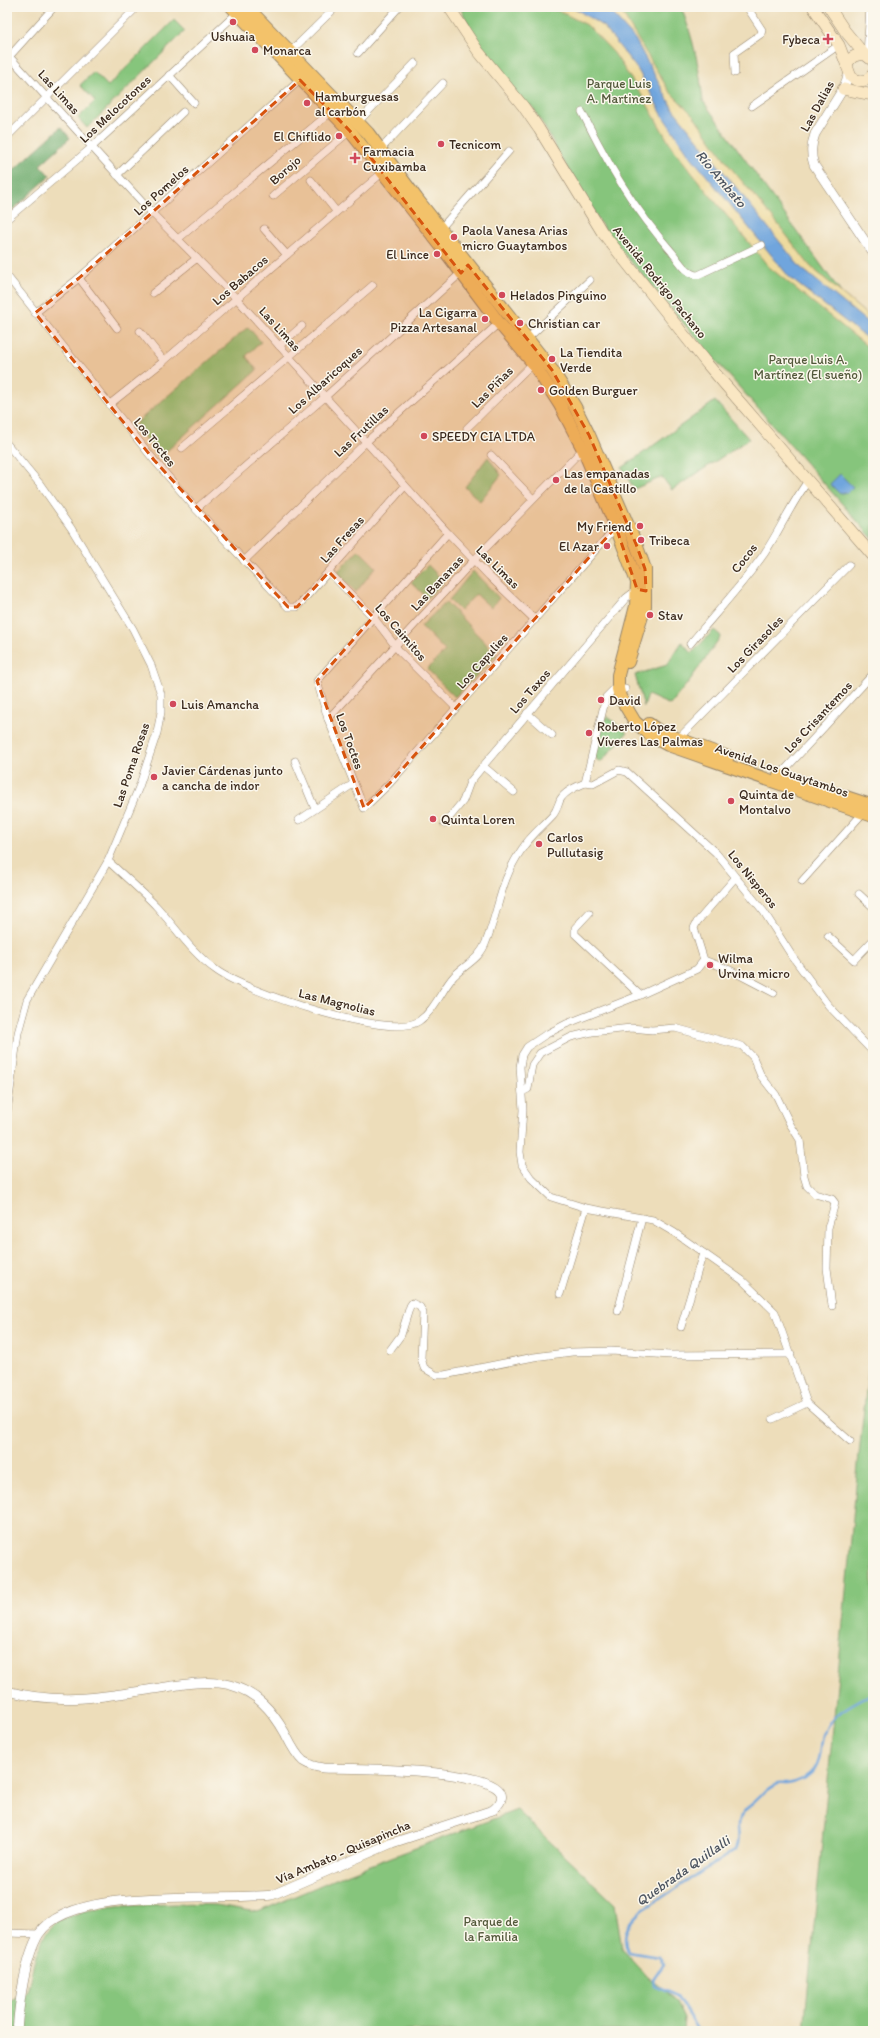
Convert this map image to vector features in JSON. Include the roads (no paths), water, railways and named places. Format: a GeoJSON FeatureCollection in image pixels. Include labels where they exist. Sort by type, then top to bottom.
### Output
{"type":"FeatureCollection","features":[{"type":"Feature","properties":{"kind":"main road","name":"Avenida Rodrigo Pachano"},"geometry":{"type":"LineString","coordinates":[[449,7],[478,51],[535,123],[602,232],[708,365],[873,556]]}},
{"type":"Feature","properties":{"kind":"main road"},"geometry":{"type":"LineString","coordinates":[[813,7],[839,44],[848,70],[873,95]]}},
{"type":"Feature","properties":{"kind":"main road"},"geometry":{"type":"LineString","coordinates":[[828,7],[844,31],[868,57]]}},
{"type":"Feature","properties":{"kind":"main road"},"geometry":{"type":"LineString","coordinates":[[239,9],[290,52],[354,126],[380,150],[441,228],[499,323],[533,363],[560,405],[583,449],[642,590]]}},
{"type":"Feature","properties":{"kind":"main road"},"geometry":{"type":"LineString","coordinates":[[239,9],[300,80],[331,112],[354,126],[383,172],[552,370],[589,435],[636,544],[645,569],[642,590],[636,606],[619,669],[621,689]]}},
{"type":"Feature","properties":{"kind":"main road"},"geometry":{"type":"LineString","coordinates":[[848,70],[852,56],[868,57]]}},
{"type":"Feature","properties":{"kind":"main road"},"geometry":{"type":"LineString","coordinates":[[859,81],[872,78]]}},
{"type":"Feature","properties":{"kind":"main road"},"geometry":{"type":"LineString","coordinates":[[843,89],[873,95]]}},
{"type":"Feature","properties":{"kind":"main road","name":"Avenida Los Guaytambos"},"geometry":{"type":"LineString","coordinates":[[621,689],[638,719],[653,737],[668,745],[873,806]]}},
{"type":"Feature","properties":{"kind":"main road","name":"Avenida Los Guaytambos"},"geometry":{"type":"LineString","coordinates":[[638,719],[653,728],[678,739],[868,815]]}},
{"type":"Feature","properties":{"kind":"street"},"geometry":{"type":"LineString","coordinates":[[8,56],[54,7]]}},
{"type":"Feature","properties":{"kind":"street"},"geometry":{"type":"LineString","coordinates":[[7,137],[137,7]]}},
{"type":"Feature","properties":{"kind":"street"},"geometry":{"type":"LineString","coordinates":[[290,52],[336,7]]}},
{"type":"Feature","properties":{"kind":"street"},"geometry":{"type":"LineString","coordinates":[[358,53],[399,7]]}},
{"type":"Feature","properties":{"kind":"street"},"geometry":{"type":"LineString","coordinates":[[735,73],[734,53],[761,34],[762,30],[747,7]]}},
{"type":"Feature","properties":{"kind":"street"},"geometry":{"type":"LineString","coordinates":[[868,57],[871,7]]}},
{"type":"Feature","properties":{"kind":"street","name":"Los Melocotones"},"geometry":{"type":"LineString","coordinates":[[7,219],[91,148],[239,9]]}},
{"type":"Feature","properties":{"kind":"street"},"geometry":{"type":"LineString","coordinates":[[752,106],[839,44]]}},
{"type":"Feature","properties":{"kind":"street","name":"Las Limas"},"geometry":{"type":"LineString","coordinates":[[8,56],[47,97],[91,148],[236,299],[448,533],[535,620]]}},
{"type":"Feature","properties":{"kind":"street","name":"Borojo"},"geometry":{"type":"LineString","coordinates":[[273,196],[354,126],[415,63]]}},
{"type":"Feature","properties":{"kind":"street","name":"Las Dalias"},"geometry":{"type":"LineString","coordinates":[[848,70],[843,89],[815,134],[812,142],[811,158],[814,165],[873,253]]}},
{"type":"Feature","properties":{"kind":"street"},"geometry":{"type":"LineString","coordinates":[[169,75],[194,103]]}},
{"type":"Feature","properties":{"kind":"street","name":"Los Pomelos"},"geometry":{"type":"LineString","coordinates":[[35,313],[80,278],[153,214],[300,80]]}},
{"type":"Feature","properties":{"kind":"street"},"geometry":{"type":"LineString","coordinates":[[380,150],[443,83]]}},
{"type":"Feature","properties":{"kind":"street"},"geometry":{"type":"LineString","coordinates":[[117,175],[183,112]]}},
{"type":"Feature","properties":{"kind":"street"},"geometry":{"type":"LineString","coordinates":[[178,239],[331,112]]}},
{"type":"Feature","properties":{"kind":"street"},"geometry":{"type":"LineString","coordinates":[[582,112],[601,151],[627,194],[655,233],[688,272],[698,275],[762,245]]}},
{"type":"Feature","properties":{"kind":"street"},"geometry":{"type":"LineString","coordinates":[[441,228],[509,151]]}},
{"type":"Feature","properties":{"kind":"street","name":"Los Babacos"},"geometry":{"type":"LineString","coordinates":[[110,404],[164,361],[383,172]]}},
{"type":"Feature","properties":{"kind":"street"},"geometry":{"type":"LineString","coordinates":[[311,180],[336,212]]}},
{"type":"Feature","properties":{"kind":"street"},"geometry":{"type":"LineString","coordinates":[[264,229],[287,255]]}},
{"type":"Feature","properties":{"kind":"street"},"geometry":{"type":"LineString","coordinates":[[153,293],[197,258]]}},
{"type":"Feature","properties":{"kind":"street","name":"Los Albaricoques"},"geometry":{"type":"LineString","coordinates":[[196,509],[325,397],[465,269]]}},
{"type":"Feature","properties":{"kind":"street","name":"Los Toctes"},"geometry":{"type":"LineString","coordinates":[[7,276],[35,313],[196,509],[288,607],[297,607]]}},
{"type":"Feature","properties":{"kind":"street"},"geometry":{"type":"LineString","coordinates":[[80,278],[117,328]]}},
{"type":"Feature","properties":{"kind":"street"},"geometry":{"type":"LineString","coordinates":[[527,339],[590,280]]}},
{"type":"Feature","properties":{"kind":"street"},"geometry":{"type":"LineString","coordinates":[[182,448],[373,285]]}},
{"type":"Feature","properties":{"kind":"street","name":"Las Frutillas"},"geometry":{"type":"LineString","coordinates":[[244,561],[366,442],[499,323]]}},
{"type":"Feature","properties":{"kind":"street"},"geometry":{"type":"LineString","coordinates":[[279,346],[302,326]]}},
{"type":"Feature","properties":{"kind":"street"},"geometry":{"type":"LineString","coordinates":[[140,331],[164,361]]}},
{"type":"Feature","properties":{"kind":"street","name":"Las Piñas"},"geometry":{"type":"LineString","coordinates":[[467,428],[533,363]]}},
{"type":"Feature","properties":{"kind":"street","name":"Las Poma Rosas"},"geometry":{"type":"LineString","coordinates":[[7,444],[40,484],[71,528],[133,629],[151,665],[161,694],[161,712],[156,733],[138,787],[108,861],[27,1000],[18,1033],[7,1112]]}},
{"type":"Feature","properties":{"kind":"street","name":"Las Bananas"},"geometry":{"type":"LineString","coordinates":[[328,719],[474,560],[583,449]]}},
{"type":"Feature","properties":{"kind":"street"},"geometry":{"type":"LineString","coordinates":[[491,455],[533,499]]}},
{"type":"Feature","properties":{"kind":"street","name":"Cocos"},"geometry":{"type":"LineString","coordinates":[[690,644],[762,556],[808,481]]}},
{"type":"Feature","properties":{"kind":"street","name":"Las Fresas"},"geometry":{"type":"LineString","coordinates":[[297,607],[405,486]]}},
{"type":"Feature","properties":{"kind":"street","name":"Los Capulies"},"geometry":{"type":"LineString","coordinates":[[364,808],[390,783],[616,527]]}},
{"type":"Feature","properties":{"kind":"street"},"geometry":{"type":"LineString","coordinates":[[373,617],[448,533]]}},
{"type":"Feature","properties":{"kind":"street","name":"Los Girasoles"},"geometry":{"type":"LineString","coordinates":[[678,739],[849,565]]}},
{"type":"Feature","properties":{"kind":"street","name":"Los Caimitos"},"geometry":{"type":"LineString","coordinates":[[329,572],[373,617],[395,646],[456,708]]}},
{"type":"Feature","properties":{"kind":"street","name":"Los Taxos"},"geometry":{"type":"LineString","coordinates":[[444,824],[463,801],[470,782],[527,713],[626,598],[642,590]]}},
{"type":"Feature","properties":{"kind":"street","name":"Los Toctes"},"geometry":{"type":"LineString","coordinates":[[364,808],[328,719],[317,681],[373,617]]}},
{"type":"Feature","properties":{"kind":"street","name":"Los Crisantemos"},"geometry":{"type":"LineString","coordinates":[[773,776],[873,674]]}},
{"type":"Feature","properties":{"kind":"street"},"geometry":{"type":"LineString","coordinates":[[585,783],[606,697],[609,693],[621,689]]}},
{"type":"Feature","properties":{"kind":"street"},"geometry":{"type":"LineString","coordinates":[[527,713],[552,735]]}},
{"type":"Feature","properties":{"kind":"street"},"geometry":{"type":"LineString","coordinates":[[295,761],[315,809]]}},
{"type":"Feature","properties":{"kind":"street"},"geometry":{"type":"LineString","coordinates":[[483,766],[514,792]]}},
{"type":"Feature","properties":{"kind":"street","name":"Los Nisperos"},"geometry":{"type":"LineString","coordinates":[[585,783],[593,784],[619,770],[627,772],[716,853],[764,912],[792,956],[828,1005],[873,1052]]}},
{"type":"Feature","properties":{"kind":"street","name":"Las Magnolias"},"geometry":{"type":"LineString","coordinates":[[108,861],[156,906],[198,956],[216,971],[233,981],[318,1011],[374,1024],[409,1024],[419,1021],[428,1013],[455,975],[482,952],[502,889],[516,858],[528,840],[554,814],[563,796],[585,783]]}},
{"type":"Feature","properties":{"kind":"street"},"geometry":{"type":"LineString","coordinates":[[299,820],[353,784]]}},
{"type":"Feature","properties":{"kind":"street"},"geometry":{"type":"LineString","coordinates":[[802,880],[868,815]]}},
{"type":"Feature","properties":{"kind":"street"},"geometry":{"type":"LineString","coordinates":[[704,960],[694,928],[697,922],[735,878]]}},
{"type":"Feature","properties":{"kind":"street"},"geometry":{"type":"LineString","coordinates":[[859,894],[873,908]]}},
{"type":"Feature","properties":{"kind":"street"},"geometry":{"type":"LineString","coordinates":[[589,913],[575,928],[575,934],[640,995]]}},
{"type":"Feature","properties":{"kind":"street"},"geometry":{"type":"LineString","coordinates":[[828,936],[854,960],[873,940]]}},
{"type":"Feature","properties":{"kind":"street"},"geometry":{"type":"LineString","coordinates":[[704,960],[730,970],[774,993]]}},
{"type":"Feature","properties":{"kind":"street"},"geometry":{"type":"LineString","coordinates":[[704,960],[697,969],[640,995],[566,1024],[527,1047],[522,1055],[520,1067],[522,1092],[520,1152],[522,1165],[531,1178],[551,1197],[586,1208],[642,1218],[663,1224],[742,1280],[767,1302],[775,1312],[781,1324],[807,1403],[850,1441]]}},
{"type":"Feature","properties":{"kind":"street"},"geometry":{"type":"LineString","coordinates":[[522,1092],[528,1089],[532,1065],[540,1053],[562,1041],[582,1034],[631,1028],[652,1030],[674,1028],[742,1046],[753,1057],[761,1076],[776,1095],[790,1124],[800,1140],[804,1176],[807,1186],[815,1194],[832,1199],[835,1203],[828,1228],[827,1268],[832,1306]]}},
{"type":"Feature","properties":{"kind":"street"},"geometry":{"type":"LineString","coordinates":[[560,1294],[586,1208]]}},
{"type":"Feature","properties":{"kind":"street"},"geometry":{"type":"LineString","coordinates":[[618,1311],[642,1218]]}},
{"type":"Feature","properties":{"kind":"street"},"geometry":{"type":"LineString","coordinates":[[681,1327],[703,1253]]}},
{"type":"Feature","properties":{"kind":"street"},"geometry":{"type":"LineString","coordinates":[[390,1350],[401,1335],[412,1303],[420,1307],[422,1314],[421,1358],[424,1368],[436,1375],[444,1375],[534,1357],[572,1352],[611,1351],[670,1355],[791,1354]]}},
{"type":"Feature","properties":{"kind":"street"},"geometry":{"type":"LineString","coordinates":[[773,1419],[807,1403]]}},
{"type":"Feature","properties":{"kind":"street","name":"Vía Ambato - Quisapincha"},"geometry":{"type":"LineString","coordinates":[[7,1691],[31,1698],[76,1700],[185,1684],[206,1683],[229,1685],[256,1697],[267,1706],[280,1725],[296,1754],[313,1766],[323,1768],[398,1768],[467,1777],[492,1785],[498,1790],[501,1797],[499,1805],[493,1810],[392,1843],[272,1895],[254,1897],[170,1896],[90,1906],[70,1911],[53,1920],[39,1934],[32,1950],[24,1983],[17,2031]]}},
{"type":"Feature","properties":{"kind":"street"},"geometry":{"type":"LineString","coordinates":[[7,1933],[39,1934]]}},
{"type":"Feature","properties":{"kind":"water","name":"Río Ambato"},"geometry":{"type":"Polygon","coordinates":[[[569,7],[606,7],[635,39],[673,109],[800,267],[873,327],[873,343],[790,278],[688,153],[664,118],[638,70],[604,27],[579,11],[569,7]]]}},
{"type":"Feature","properties":{"kind":"water"},"geometry":{"type":"Polygon","coordinates":[[[840,474],[853,487],[847,493],[845,492],[840,494],[830,484],[840,474]]]}},
{"type":"Feature","properties":{"kind":"waterway","name":"Quebrada Quillalli"},"geometry":{"type":"LineString","coordinates":[[698,2031],[677,1996],[654,1986],[653,1979],[664,1963],[659,1957],[628,1952],[625,1939],[627,1929],[643,1910],[736,1849],[739,1840],[738,1821],[747,1810],[771,1787],[778,1784],[794,1782],[812,1773],[817,1766],[823,1735],[831,1721],[844,1710],[873,1693]]}},
{"type":"Feature","properties":{"kind":"place","name":"Ushuaia"},"geometry":{"type":"Point","coordinates":[233,22]}},
{"type":"Feature","properties":{"kind":"place","name":"Fybeca"},"geometry":{"type":"Point","coordinates":[828,39]}},
{"type":"Feature","properties":{"kind":"place","name":"Monarca"},"geometry":{"type":"Point","coordinates":[255,50]}},
{"type":"Feature","properties":{"kind":"place","name":"Hamburguesas al carbón"},"geometry":{"type":"Point","coordinates":[307,103]}},
{"type":"Feature","properties":{"kind":"place","name":"El Chiflido"},"geometry":{"type":"Point","coordinates":[339,136]}},
{"type":"Feature","properties":{"kind":"place","name":"Tecnicom"},"geometry":{"type":"Point","coordinates":[441,144]}},
{"type":"Feature","properties":{"kind":"place","name":"Farmacia Cuxibamba"},"geometry":{"type":"Point","coordinates":[355,158]}},
{"type":"Feature","properties":{"kind":"place","name":"Paola Vanesa Arias micro Guaytambos"},"geometry":{"type":"Point","coordinates":[454,237]}},
{"type":"Feature","properties":{"kind":"place","name":"El Lince"},"geometry":{"type":"Point","coordinates":[437,254]}},
{"type":"Feature","properties":{"kind":"place","name":"Helados Pinguino"},"geometry":{"type":"Point","coordinates":[502,295]}},
{"type":"Feature","properties":{"kind":"place","name":"La Cigarra Pizza Artesanal"},"geometry":{"type":"Point","coordinates":[485,319]}},
{"type":"Feature","properties":{"kind":"place","name":"Christian car"},"geometry":{"type":"Point","coordinates":[520,323]}},
{"type":"Feature","properties":{"kind":"place","name":"La Tiendita Verde"},"geometry":{"type":"Point","coordinates":[552,359]}},
{"type":"Feature","properties":{"kind":"place","name":"Golden Burguer"},"geometry":{"type":"Point","coordinates":[541,390]}},
{"type":"Feature","properties":{"kind":"place","name":"SPEEDY CIA LTDA"},"geometry":{"type":"Point","coordinates":[424,436]}},
{"type":"Feature","properties":{"kind":"place","name":"Las empanadas de la Castillo"},"geometry":{"type":"Point","coordinates":[556,480]}},
{"type":"Feature","properties":{"kind":"place","name":"My Friend"},"geometry":{"type":"Point","coordinates":[640,526]}},
{"type":"Feature","properties":{"kind":"place","name":"Tribeca"},"geometry":{"type":"Point","coordinates":[641,540]}},
{"type":"Feature","properties":{"kind":"place","name":"El Azar"},"geometry":{"type":"Point","coordinates":[607,546]}},
{"type":"Feature","properties":{"kind":"place","name":"Stav"},"geometry":{"type":"Point","coordinates":[650,615]}},
{"type":"Feature","properties":{"kind":"place","name":"David"},"geometry":{"type":"Point","coordinates":[601,700]}},
{"type":"Feature","properties":{"kind":"place","name":"Luis Amancha"},"geometry":{"type":"Point","coordinates":[173,704]}},
{"type":"Feature","properties":{"kind":"place","name":"Roberto López Víveres Las Palmas"},"geometry":{"type":"Point","coordinates":[589,733]}},
{"type":"Feature","properties":{"kind":"place","name":"Javier Cárdenas junto a cancha de indor"},"geometry":{"type":"Point","coordinates":[154,777]}},
{"type":"Feature","properties":{"kind":"place","name":"Quinta de Montalvo"},"geometry":{"type":"Point","coordinates":[731,801]}},
{"type":"Feature","properties":{"kind":"place","name":"Quinta Loren"},"geometry":{"type":"Point","coordinates":[433,819]}},
{"type":"Feature","properties":{"kind":"place","name":"Carlos Pullutasig"},"geometry":{"type":"Point","coordinates":[539,844]}},
{"type":"Feature","properties":{"kind":"place","name":"Wilma Urvina micro"},"geometry":{"type":"Point","coordinates":[710,965]}},
{"type":"Feature","properties":{"kind":"park label","name":"Parque Luis A. Martinez"},"geometry":{"type":"Point","coordinates":[619,90]}},
{"type":"Feature","properties":{"kind":"park label","name":"Parque Luis A. Martínez (El sueño)"},"geometry":{"type":"Point","coordinates":[808,366]}},
{"type":"Feature","properties":{"kind":"park label","name":"Parque de la Familia"},"geometry":{"type":"Point","coordinates":[491,1928]}}]}
